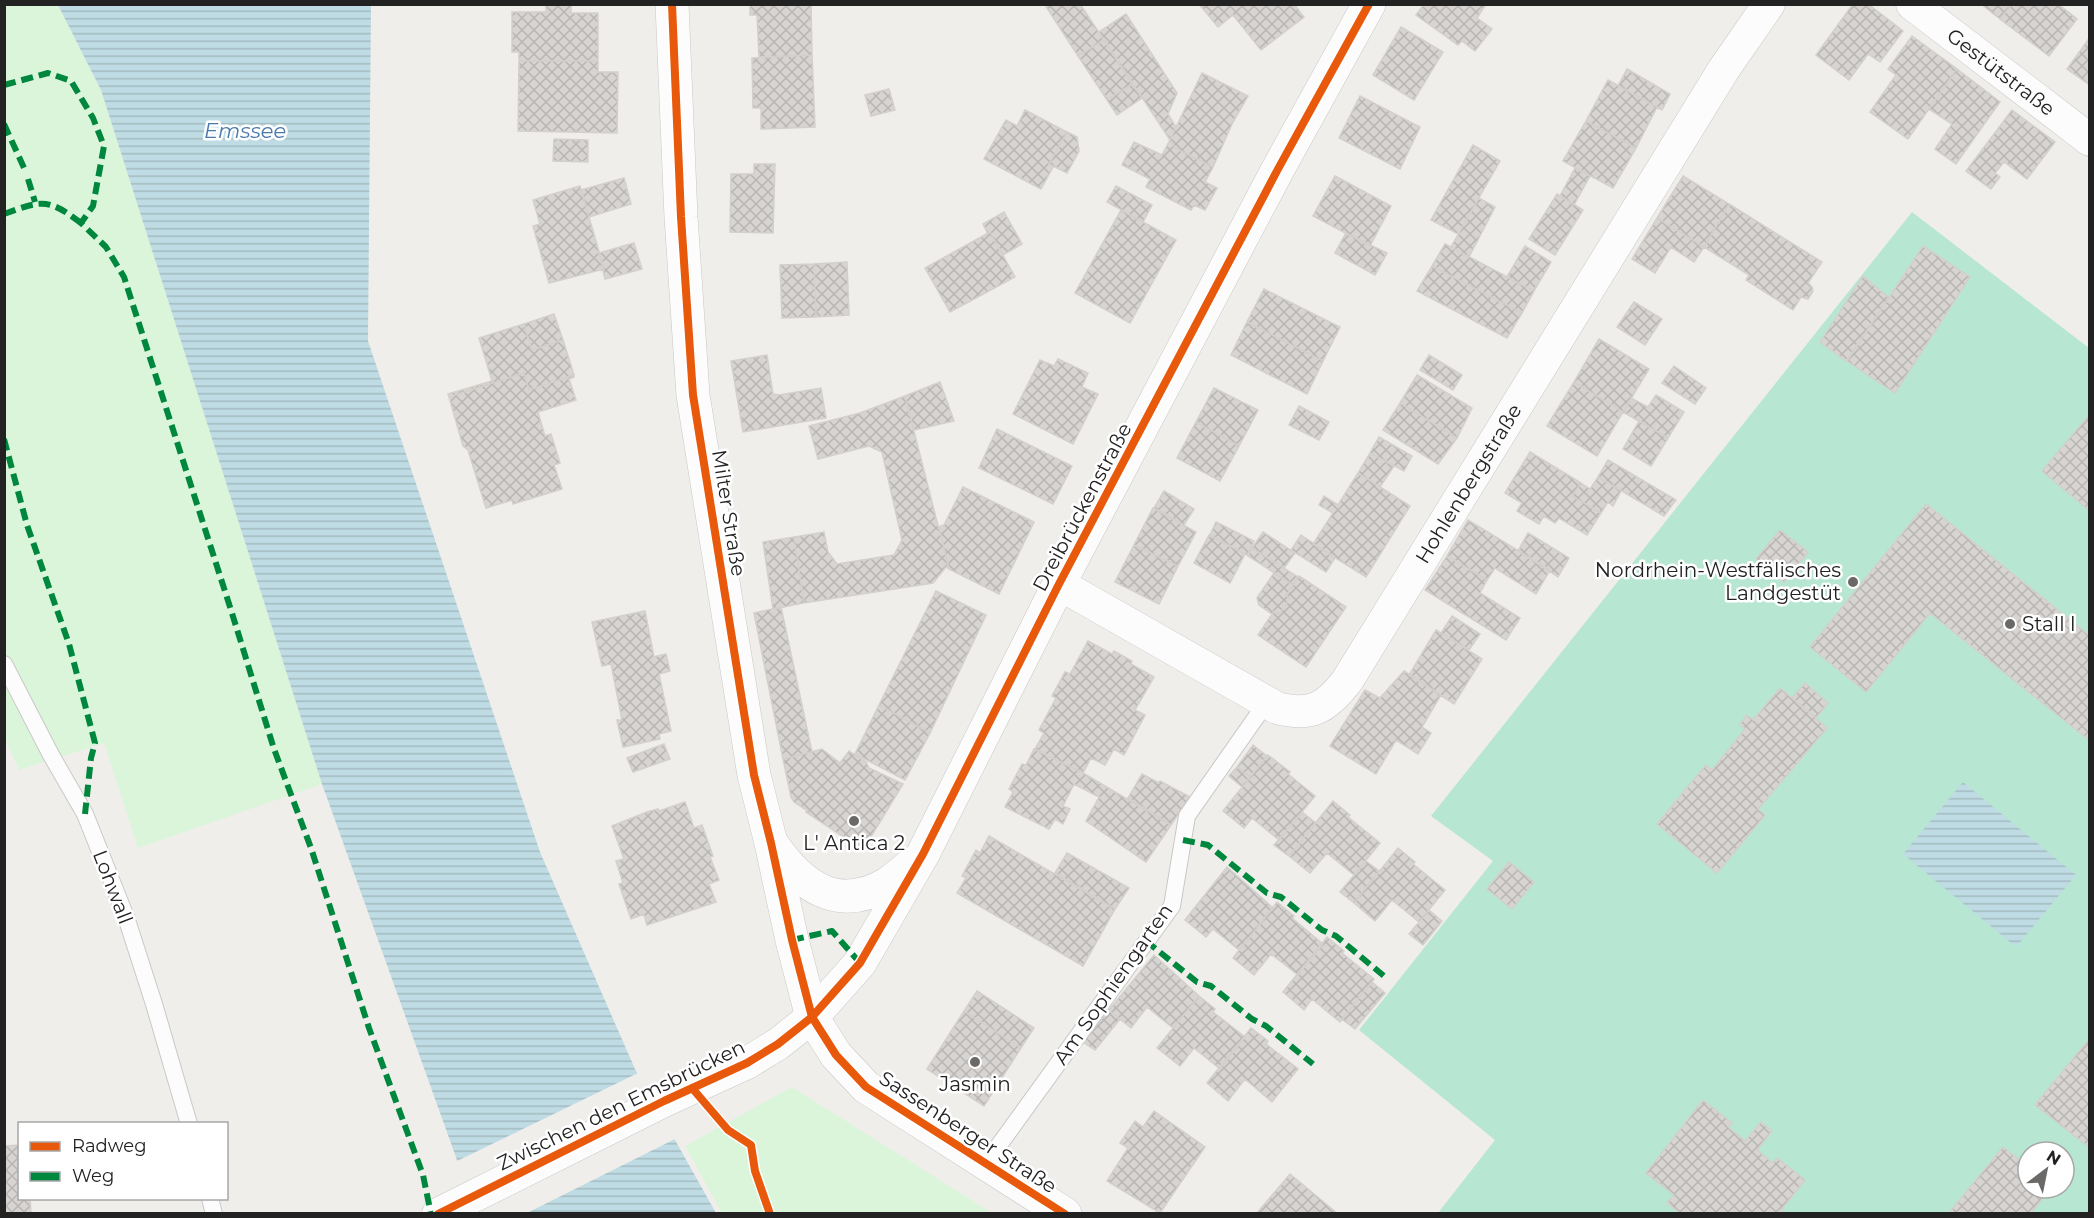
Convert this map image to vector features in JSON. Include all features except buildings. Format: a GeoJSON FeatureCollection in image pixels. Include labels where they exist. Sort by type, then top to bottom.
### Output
{"type":"FeatureCollection","features":[{"type":"Feature","properties":{"kind":"street","name":"Milter Straße"},"geometry":{"type":"LineString","coordinates":[[672,4],[681,217],[693,395],[754,775],[812,1017]]}},
{"type":"Feature","properties":{"kind":"street","name":"Dreibrückenstraße"},"geometry":{"type":"LineString","coordinates":[[812,1017],[860,963],[923,854],[1059,584],[1278,169],[1369,4]]}},
{"type":"Feature","properties":{"kind":"street","name":"Hohlenbergstraße"},"geometry":{"type":"LineString","coordinates":[[1059,584],[1276,708],[1292,712],[1310,711],[1322,707],[1347,681],[1724,69],[1769,4]]}},
{"type":"Feature","properties":{"kind":"street","name":"Gestütstraße"},"geometry":{"type":"LineString","coordinates":[[1912,4],[2090,140]]}},
{"type":"Feature","properties":{"kind":"street","name":"Dreibrückenstraße"},"geometry":{"type":"LineString","coordinates":[[771,843],[788,867],[804,880],[825,894],[848,897],[869,893],[888,883],[923,854]]}},
{"type":"Feature","properties":{"kind":"street","name":"Sassenberger Straße"},"geometry":{"type":"LineString","coordinates":[[812,1017],[836,1055],[866,1087],[1065,1214]]}},
{"type":"Feature","properties":{"kind":"street","name":"Zwischen den Emsbrücken"},"geometry":{"type":"LineString","coordinates":[[438,1214],[664,1101],[747,1063],[778,1044],[812,1017]]}},
{"type":"Feature","properties":{"kind":"lane","name":"Lohwall"},"geometry":{"type":"LineString","coordinates":[[4,664],[51,755],[85,814],[126,917],[188,1122]]}},
{"type":"Feature","properties":{"kind":"lane","name":"Am Sophiengarten"},"geometry":{"type":"LineString","coordinates":[[986,1163],[1172,906],[1187,816],[1266,703]]}},
{"type":"Feature","properties":{"kind":"green space"},"geometry":{"type":"Polygon","coordinates":[[[4,5],[58,5],[101,90],[322,784],[138,848],[104,743],[19,770],[5,738],[4,5]]]}},
{"type":"Feature","properties":{"kind":"green space","name":"Nordrhein-Westfälisches Landgestüt"},"geometry":{"type":"Polygon","coordinates":[[[1912,212],[2089,348],[2089,1213],[1438,1213],[1495,1140],[1359,1030],[1493,861],[1431,816],[1912,212]]]}},
{"type":"Feature","properties":{"kind":"green space"},"geometry":{"type":"Polygon","coordinates":[[[792,1087],[992,1213],[722,1213],[685,1146],[792,1087]]]}},
{"type":"Feature","properties":{"kind":"water","name":"Emssee"},"geometry":{"type":"Polygon","coordinates":[[[58,5],[371,5],[368,341],[540,852],[635,1069],[716,1213],[476,1213],[322,784],[101,90],[58,5]]]}},
{"type":"Feature","properties":{"kind":"water"},"geometry":{"type":"Polygon","coordinates":[[[1963,782],[2076,875],[2016,947],[1903,854],[1963,782]]]}},
{"type":"Feature","properties":{"kind":"pier"},"geometry":{"type":"Polygon","coordinates":[[[640,1072],[677,1138],[525,1214],[473,1214],[455,1162],[640,1072]]]}},
{"type":"Feature","properties":{"kind":"marked path"},"geometry":{"type":"LineString","coordinates":[[4,85],[48,73],[71,81],[93,118],[104,146],[93,206],[81,223],[106,247],[124,277],[274,749],[311,848],[369,1028],[423,1175],[431,1214]]}},
{"type":"Feature","properties":{"kind":"marked path"},"geometry":{"type":"LineString","coordinates":[[4,124],[25,170]]}},
{"type":"Feature","properties":{"kind":"marked path"},"geometry":{"type":"LineString","coordinates":[[28,179],[35,202]]}},
{"type":"Feature","properties":{"kind":"marked path"},"geometry":{"type":"LineString","coordinates":[[4,214],[27,206],[44,204],[60,209],[81,223]]}},
{"type":"Feature","properties":{"kind":"marked path"},"geometry":{"type":"LineString","coordinates":[[4,439],[27,525],[69,644],[95,743],[91,758],[85,814]]}},
{"type":"Feature","properties":{"kind":"marked path"},"geometry":{"type":"LineString","coordinates":[[1183,840],[1208,845],[1267,893],[1281,897],[1322,930],[1336,936],[1384,976]]}},
{"type":"Feature","properties":{"kind":"marked path"},"geometry":{"type":"LineString","coordinates":[[792,940],[832,931],[860,963]]}},
{"type":"Feature","properties":{"kind":"marked path"},"geometry":{"type":"LineString","coordinates":[[1146,941],[1197,982],[1211,986],[1313,1064]]}},
{"type":"Feature","properties":{"kind":"cycle path"},"geometry":{"type":"LineString","coordinates":[[672,4],[681,217],[693,395],[754,775],[812,1017],[836,1055],[866,1087],[1065,1214]]}},
{"type":"Feature","properties":{"kind":"cycle path"},"geometry":{"type":"LineString","coordinates":[[438,1214],[664,1101],[747,1063],[778,1044],[812,1017],[860,963],[923,854],[1059,584],[1278,169],[1369,4]]}},
{"type":"Feature","properties":{"kind":"cycle path"},"geometry":{"type":"LineString","coordinates":[[692,1088],[728,1130],[751,1145],[755,1171],[770,1214]]}},
{"type":"Feature","properties":{"kind":"place","name":"Nordrhein-Westfälisches Landgestüt"},"geometry":{"type":"Point","coordinates":[1853,582]}},
{"type":"Feature","properties":{"kind":"place","name":"Stall I"},"geometry":{"type":"Point","coordinates":[2010,624]}},
{"type":"Feature","properties":{"kind":"place","name":"L' Antica 2"},"geometry":{"type":"Point","coordinates":[854,821]}},
{"type":"Feature","properties":{"kind":"place","name":"Jasmin"},"geometry":{"type":"Point","coordinates":[975,1062]}}]}
